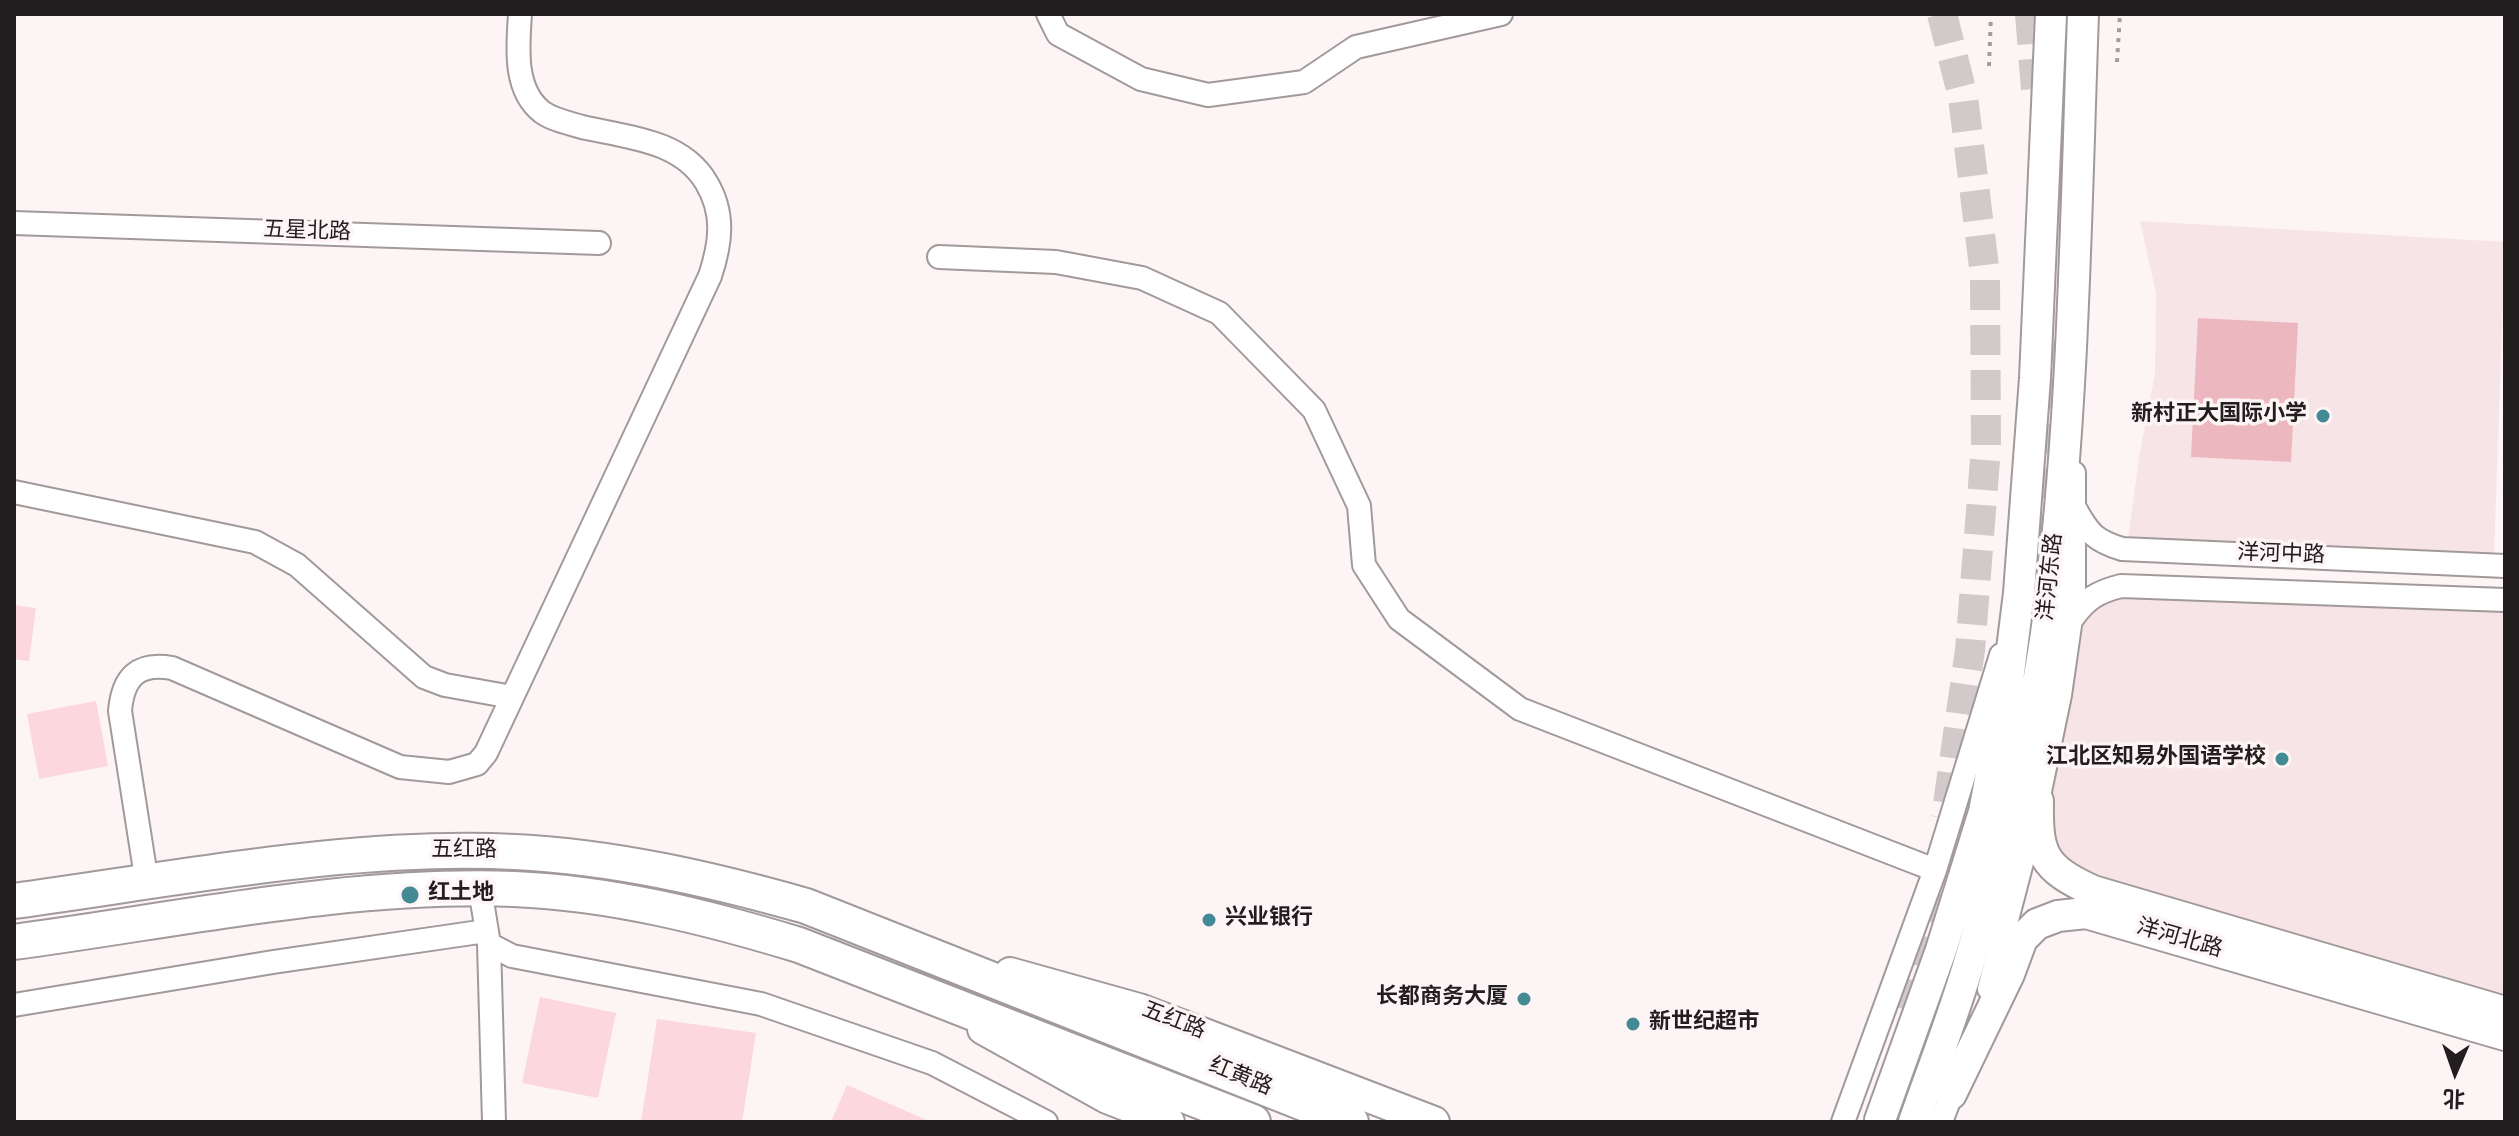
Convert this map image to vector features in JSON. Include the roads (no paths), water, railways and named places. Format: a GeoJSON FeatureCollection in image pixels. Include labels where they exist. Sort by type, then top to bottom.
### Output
{"type":"FeatureCollection","features":[{"type":"Feature","properties":{"kind":"highway","name":"五红路"},"geometry":{"type":"LineString","coordinates":[[14,901],[366,856],[444,851],[516,852],[663,870],[806,906],[1130,1034]]}},
{"type":"Feature","properties":{"kind":"highway","name":"五红路"},"geometry":{"type":"LineString","coordinates":[[14,942],[300,901],[370,894],[516,889],[591,897],[667,910],[786,941],[1118,1069]]}},
{"type":"Feature","properties":{"kind":"highway","name":"红黄路"},"geometry":{"type":"LineString","coordinates":[[1130,1034],[1351,1122]]}},
{"type":"Feature","properties":{"kind":"highway","name":"红黄路"},"geometry":{"type":"LineString","coordinates":[[1118,1069],[1253,1122]]}},
{"type":"Feature","properties":{"kind":"main road","name":"洋河东路"},"geometry":{"type":"LineString","coordinates":[[1880,1120],[1941,950],[1984,812],[2007,689],[2019,593],[2035,378],[2051,14]]}},
{"type":"Feature","properties":{"kind":"main road","name":"洋河东路"},"geometry":{"type":"LineString","coordinates":[[1914,1122],[1971,957],[2008,819],[2035,695],[2051,596],[2071,379],[2083,14]]}},
{"type":"Feature","properties":{"kind":"main road","name":"洋河北路"},"geometry":{"type":"LineString","coordinates":[[2038,801],[2038,836],[2052,867],[2069,880],[2093,891],[2505,1012]]}},
{"type":"Feature","properties":{"kind":"main road","name":"洋河北路"},"geometry":{"type":"LineString","coordinates":[[1946,1108],[2009,974],[2022,939],[2037,924],[2058,916],[2086,913],[2505,1035]]}},
{"type":"Feature","properties":{"kind":"main road","name":"五红路"},"geometry":{"type":"LineString","coordinates":[[905,944],[1139,1009],[1434,1122]]}},
{"type":"Feature","properties":{"kind":"main road","name":"五红路"},"geometry":{"type":"LineString","coordinates":[[893,980],[1107,1098],[1169,1122]]}},
{"type":"Feature","properties":{"kind":"street"},"geometry":{"type":"LineString","coordinates":[[147,883],[120,711],[126,685],[140,670],[172,668],[400,767],[433,772],[464,770],[477,764],[486,753],[710,276],[718,252],[719,210],[701,173],[687,159],[667,147],[563,122],[541,111],[521,75],[517,53],[520,14]]}},
{"type":"Feature","properties":{"kind":"street"},"geometry":{"type":"LineString","coordinates":[[1048,14],[1058,34],[1141,79],[1208,95],[1304,82],[1356,47],[1501,14]]}},
{"type":"Feature","properties":{"kind":"street","name":"五星北路"},"geometry":{"type":"LineString","coordinates":[[14,223],[599,243]]}},
{"type":"Feature","properties":{"kind":"street"},"geometry":{"type":"LineString","coordinates":[[939,257],[1056,262],[1142,278],[1219,313],[1314,410],[1359,506],[1364,565],[1399,619],[1520,709],[1935,870]]}},
{"type":"Feature","properties":{"kind":"street"},"geometry":{"type":"LineString","coordinates":[[1946,1108],[1996,968],[2038,801],[2060,695],[2074,598],[2076,509],[2071,379]]}},
{"type":"Feature","properties":{"kind":"street"},"geometry":{"type":"LineString","coordinates":[[14,492],[255,542],[297,565],[424,677],[445,685],[512,697]]}},
{"type":"Feature","properties":{"kind":"street","name":"洋河中路"},"geometry":{"type":"LineString","coordinates":[[2076,509],[2085,527],[2100,542],[2122,549],[2505,566]]}},
{"type":"Feature","properties":{"kind":"street","name":"洋河中路"},"geometry":{"type":"LineString","coordinates":[[2071,620],[2086,599],[2101,590],[2121,586],[2505,600]]}},
{"type":"Feature","properties":{"kind":"street"},"geometry":{"type":"LineString","coordinates":[[1844,1120],[1935,870],[2019,593]]}},
{"type":"Feature","properties":{"kind":"street"},"geometry":{"type":"LineString","coordinates":[[480,889],[488,937],[494,1122]]}},
{"type":"Feature","properties":{"kind":"street"},"geometry":{"type":"LineString","coordinates":[[14,1005],[258,965],[488,937],[512,956],[761,1004],[932,1063],[1046,1122]]}},
{"type":"Feature","properties":{"kind":"tunnel"},"geometry":{"type":"LineString","coordinates":[[1942,14],[1963,97],[1985,275],[1986,447],[1970,650],[1946,818]]}},
{"type":"Feature","properties":{"kind":"tunnel"},"geometry":{"type":"LineString","coordinates":[[2030,14],[2037,102]]}},
{"type":"Feature","properties":{"kind":"tunnel"},"geometry":{"type":"LineString","coordinates":[[2033,588],[2049,448],[2051,341]]}},
{"type":"Feature","properties":{"kind":"tunnel"},"geometry":{"type":"LineString","coordinates":[[1910,1010],[1933,889]]}},
{"type":"Feature","properties":{"kind":"tunnel"},"geometry":{"type":"LineString","coordinates":[[1916,1078],[1951,959]]}},
{"type":"Feature","properties":{"kind":"place","name":"新村正大国际小学"},"geometry":{"type":"Point","coordinates":[2323,416]}},
{"type":"Feature","properties":{"kind":"place","name":"江北区知易外国语学校"},"geometry":{"type":"Point","coordinates":[2282,759]}},
{"type":"Feature","properties":{"kind":"place","name":"红土地"},"geometry":{"type":"Point","coordinates":[410,895]}},
{"type":"Feature","properties":{"kind":"place","name":"兴业银行"},"geometry":{"type":"Point","coordinates":[1209,920]}},
{"type":"Feature","properties":{"kind":"place","name":"长都商务大厦"},"geometry":{"type":"Point","coordinates":[1524,999]}},
{"type":"Feature","properties":{"kind":"place","name":"新世纪超市"},"geometry":{"type":"Point","coordinates":[1633,1024]}}]}
